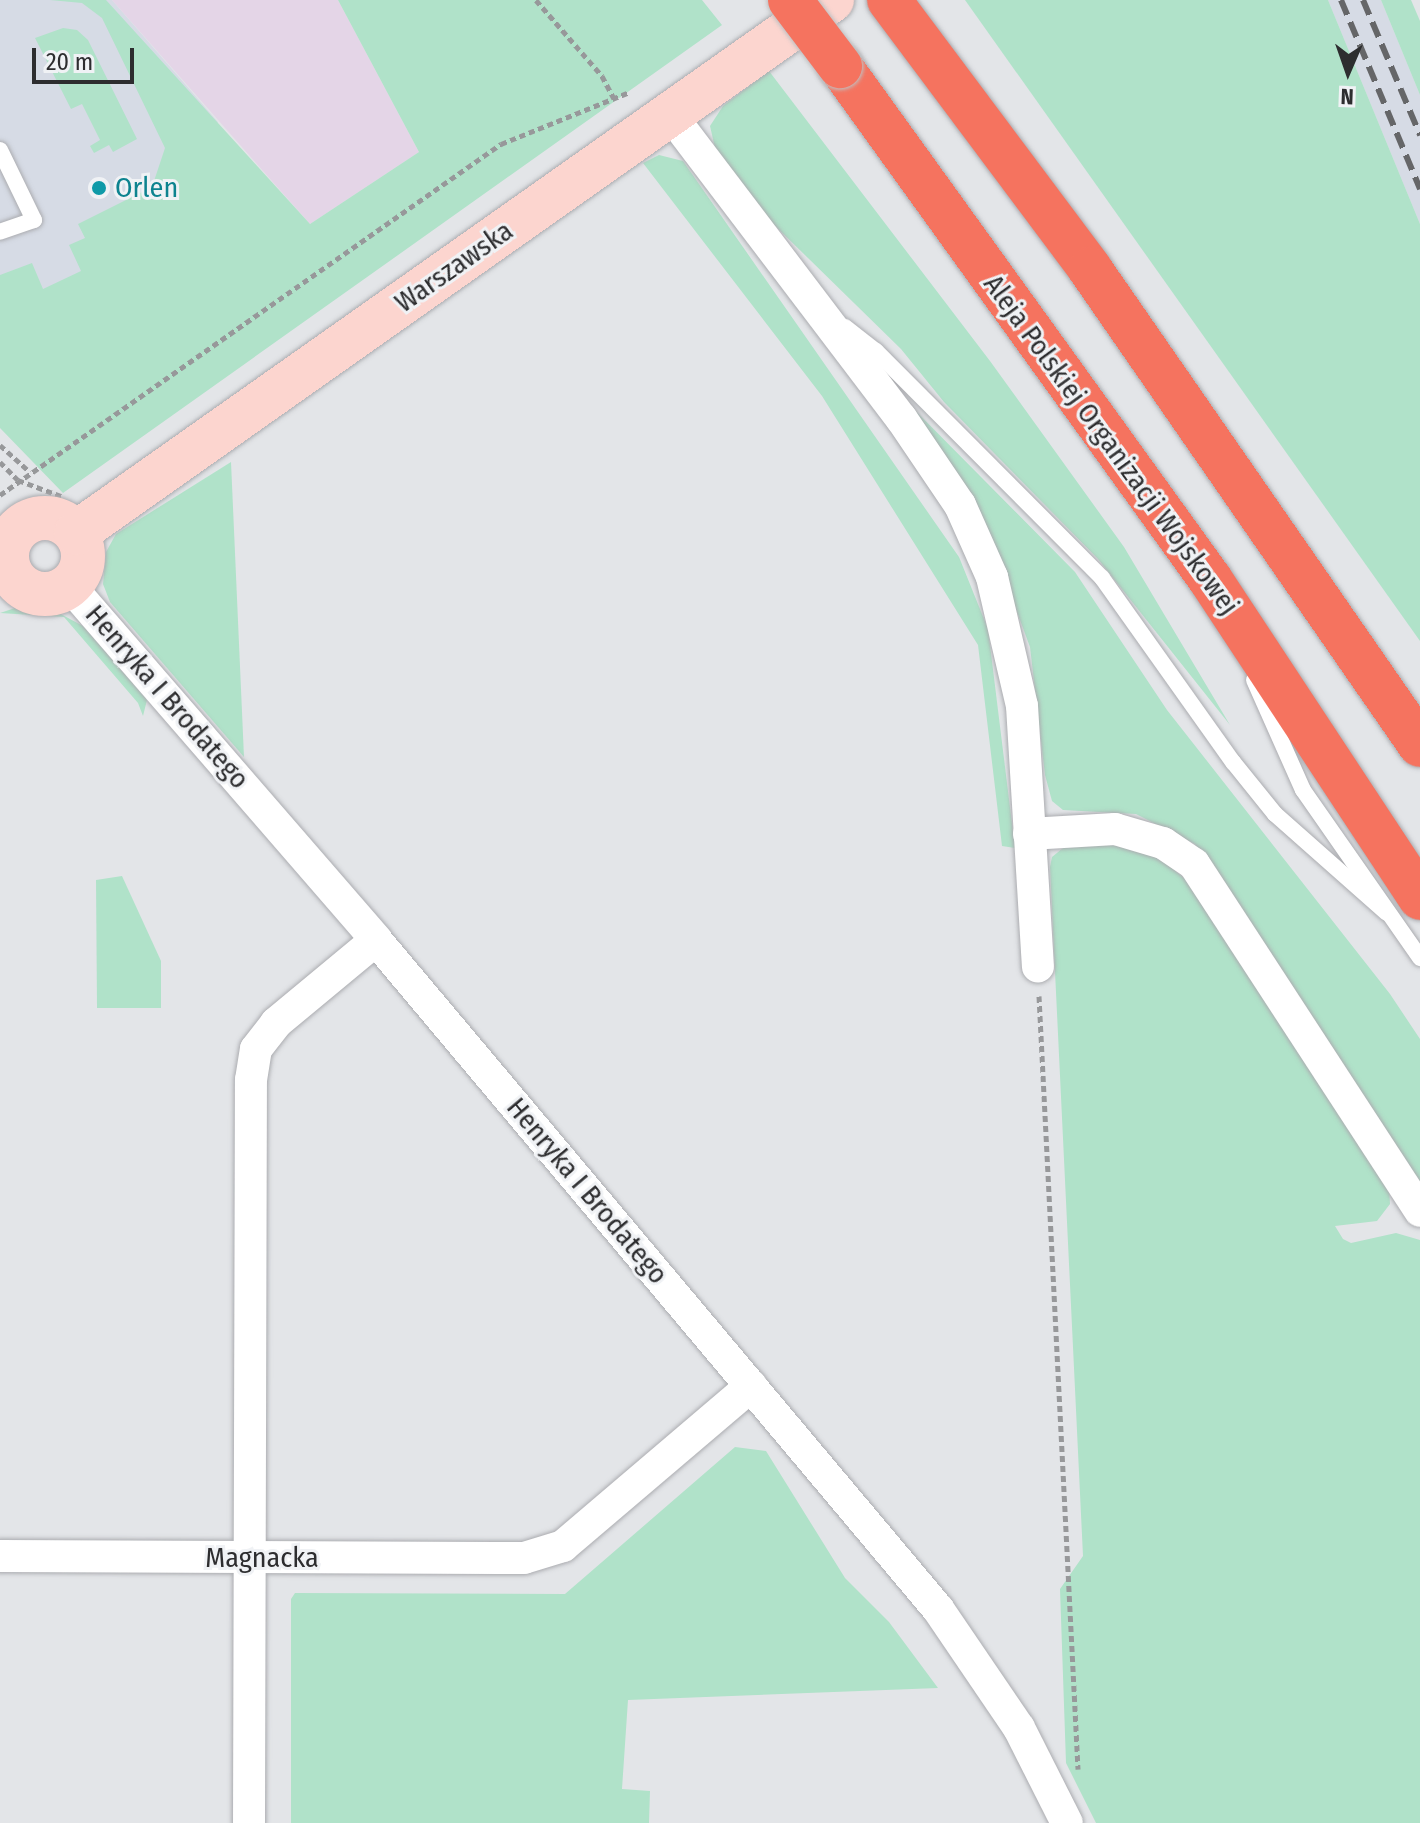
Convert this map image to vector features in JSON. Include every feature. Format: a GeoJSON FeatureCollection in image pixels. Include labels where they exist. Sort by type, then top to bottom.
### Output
{"type":"FeatureCollection","features":[{"type":"Feature","properties":{"kind":"highway","name":"Aleja Polskiej Organizacji Wojskowej"},"geometry":{"type":"LineString","coordinates":[[790,0],[1210,579],[1404,905]]}},
{"type":"Feature","properties":{"kind":"highway"},"geometry":{"type":"LineString","coordinates":[[897,11],[1090,269],[1420,745]]}},
{"type":"Feature","properties":{"kind":"street","name":"Warszawska"},"geometry":{"type":"LineString","coordinates":[[76,533],[832,0]]}},
{"type":"Feature","properties":{"kind":"street"},"geometry":{"type":"LineString","coordinates":[[670,114],[901,418],[960,505],[992,577],[1022,706],[1038,967]]}},
{"type":"Feature","properties":{"kind":"street"},"geometry":{"type":"LineString","coordinates":[[14,494],[36,518],[51,518],[76,533],[83,555],[77,577],[60,591],[38,593],[6,579],[8,548],[13,534],[14,494]]}},
{"type":"Feature","properties":{"kind":"street","name":"Henryka I Brodatego"},"geometry":{"type":"LineString","coordinates":[[69,585],[376,940],[938,1609],[1019,1728],[1067,1823]]}},
{"type":"Feature","properties":{"kind":"street"},"geometry":{"type":"LineString","coordinates":[[1029,834],[1115,829],[1163,843],[1194,864],[1420,1211]]}},
{"type":"Feature","properties":{"kind":"street"},"geometry":{"type":"LineString","coordinates":[[249,1823],[251,1080],[256,1049],[276,1023],[376,940]]}},
{"type":"Feature","properties":{"kind":"street","name":"Magnacka"},"geometry":{"type":"LineString","coordinates":[[0,1556],[524,1558],[563,1546],[751,1386]]}},
{"type":"Feature","properties":{"kind":"lane"},"geometry":{"type":"LineString","coordinates":[[0,150],[34,220],[0,232]]}},
{"type":"Feature","properties":{"kind":"lane"},"geometry":{"type":"LineString","coordinates":[[813,302],[876,351],[1102,578],[1233,762],[1275,814],[1404,905],[1420,958]]}},
{"type":"Feature","properties":{"kind":"path"},"geometry":{"type":"LineString","coordinates":[[14,494],[501,144],[614,99],[602,76],[536,0]]}},
{"type":"Feature","properties":{"kind":"path"},"geometry":{"type":"LineString","coordinates":[[0,445],[14,494]]}},
{"type":"Feature","properties":{"kind":"path"},"geometry":{"type":"LineString","coordinates":[[0,462],[14,494]]}},
{"type":"Feature","properties":{"kind":"path"},"geometry":{"type":"LineString","coordinates":[[1038,967],[1069,1540],[1078,1777]]}},
{"type":"Feature","properties":{"kind":"shaded area"},"geometry":{"type":"Polygon","coordinates":[[[0,0],[112,0],[218,122],[165,204],[92,288],[0,317],[0,0]]]}},
{"type":"Feature","properties":{"kind":"shaded area"},"geometry":{"type":"Polygon","coordinates":[[[112,0],[338,0],[419,152],[310,224],[112,0]]]}},
{"type":"Feature","properties":{"kind":"shaded area"},"geometry":{"type":"Polygon","coordinates":[[[1328,0],[1381,0],[1420,95],[1420,224],[1328,0]]]}},
{"type":"Feature","properties":{"kind":"green space"},"geometry":{"type":"Polygon","coordinates":[[[50,0],[106,0],[310,224],[419,152],[338,0],[702,0],[722,25],[63,493],[0,428],[0,275],[32,263],[43,289],[81,271],[69,245],[85,238],[78,224],[152,187],[165,148],[102,18],[82,3],[50,0]]]}},
{"type":"Feature","properties":{"kind":"green space"},"geometry":{"type":"Polygon","coordinates":[[[965,0],[1328,0],[1420,224],[1420,641],[965,0]]]}},
{"type":"Feature","properties":{"kind":"green space"},"geometry":{"type":"Polygon","coordinates":[[[1381,0],[1411,0],[1420,21],[1420,95],[1381,0]]]}},
{"type":"Feature","properties":{"kind":"green space"},"geometry":{"type":"Polygon","coordinates":[[[63,28],[77,30],[88,40],[137,139],[113,152],[109,145],[94,153],[90,146],[100,140],[82,104],[71,109],[35,38],[63,28]]]}},
{"type":"Feature","properties":{"kind":"green space"},"geometry":{"type":"Polygon","coordinates":[[[769,71],[990,361],[1124,547],[1230,725],[1098,559],[944,402],[901,349],[762,213],[715,148],[710,126],[723,106],[769,71]]]}},
{"type":"Feature","properties":{"kind":"green space"},"geometry":{"type":"Polygon","coordinates":[[[659,155],[683,161],[959,557],[988,629],[1015,848],[1002,846],[978,645],[822,396],[643,163],[659,155]]]}},
{"type":"Feature","properties":{"kind":"green space"},"geometry":{"type":"Polygon","coordinates":[[[893,388],[1075,572],[1167,710],[1390,994],[1420,1039],[1420,1185],[1195,844],[1136,814],[1063,810],[1052,801],[1045,775],[1030,647],[991,542],[893,388]]]}},
{"type":"Feature","properties":{"kind":"green space"},"geometry":{"type":"Polygon","coordinates":[[[231,462],[244,757],[110,602],[103,584],[106,552],[116,534],[231,462]]]}},
{"type":"Feature","properties":{"kind":"green space"},"geometry":{"type":"Polygon","coordinates":[[[18,607],[55,611],[83,626],[147,700],[143,716],[138,703],[64,617],[0,613],[18,607]]]}},
{"type":"Feature","properties":{"kind":"green space"},"geometry":{"type":"Polygon","coordinates":[[[1104,844],[1137,849],[1162,860],[1185,879],[1389,1188],[1390,1204],[1377,1221],[1335,1226],[1343,1239],[1351,1243],[1396,1233],[1420,1240],[1420,1823],[1096,1823],[1066,1763],[1060,1589],[1083,1556],[1050,867],[1052,857],[1063,848],[1104,844]]]}},
{"type":"Feature","properties":{"kind":"green space"},"geometry":{"type":"Polygon","coordinates":[[[122,876],[161,961],[161,1008],[97,1008],[96,880],[122,876]]]}},
{"type":"Feature","properties":{"kind":"green space"},"geometry":{"type":"Polygon","coordinates":[[[735,1447],[766,1451],[845,1578],[889,1622],[938,1688],[628,1700],[622,1789],[650,1791],[649,1823],[291,1823],[291,1599],[295,1593],[565,1594],[735,1447]]]}},
{"type":"Feature","properties":{"kind":"railway"},"geometry":{"type":"LineString","coordinates":[[1341,0],[1420,189]]}},
{"type":"Feature","properties":{"kind":"railway"},"geometry":{"type":"LineString","coordinates":[[1363,0],[1420,135]]}},
{"type":"Feature","properties":{"kind":"place","name":"Orlen"},"geometry":{"type":"Point","coordinates":[99,188]}}]}
